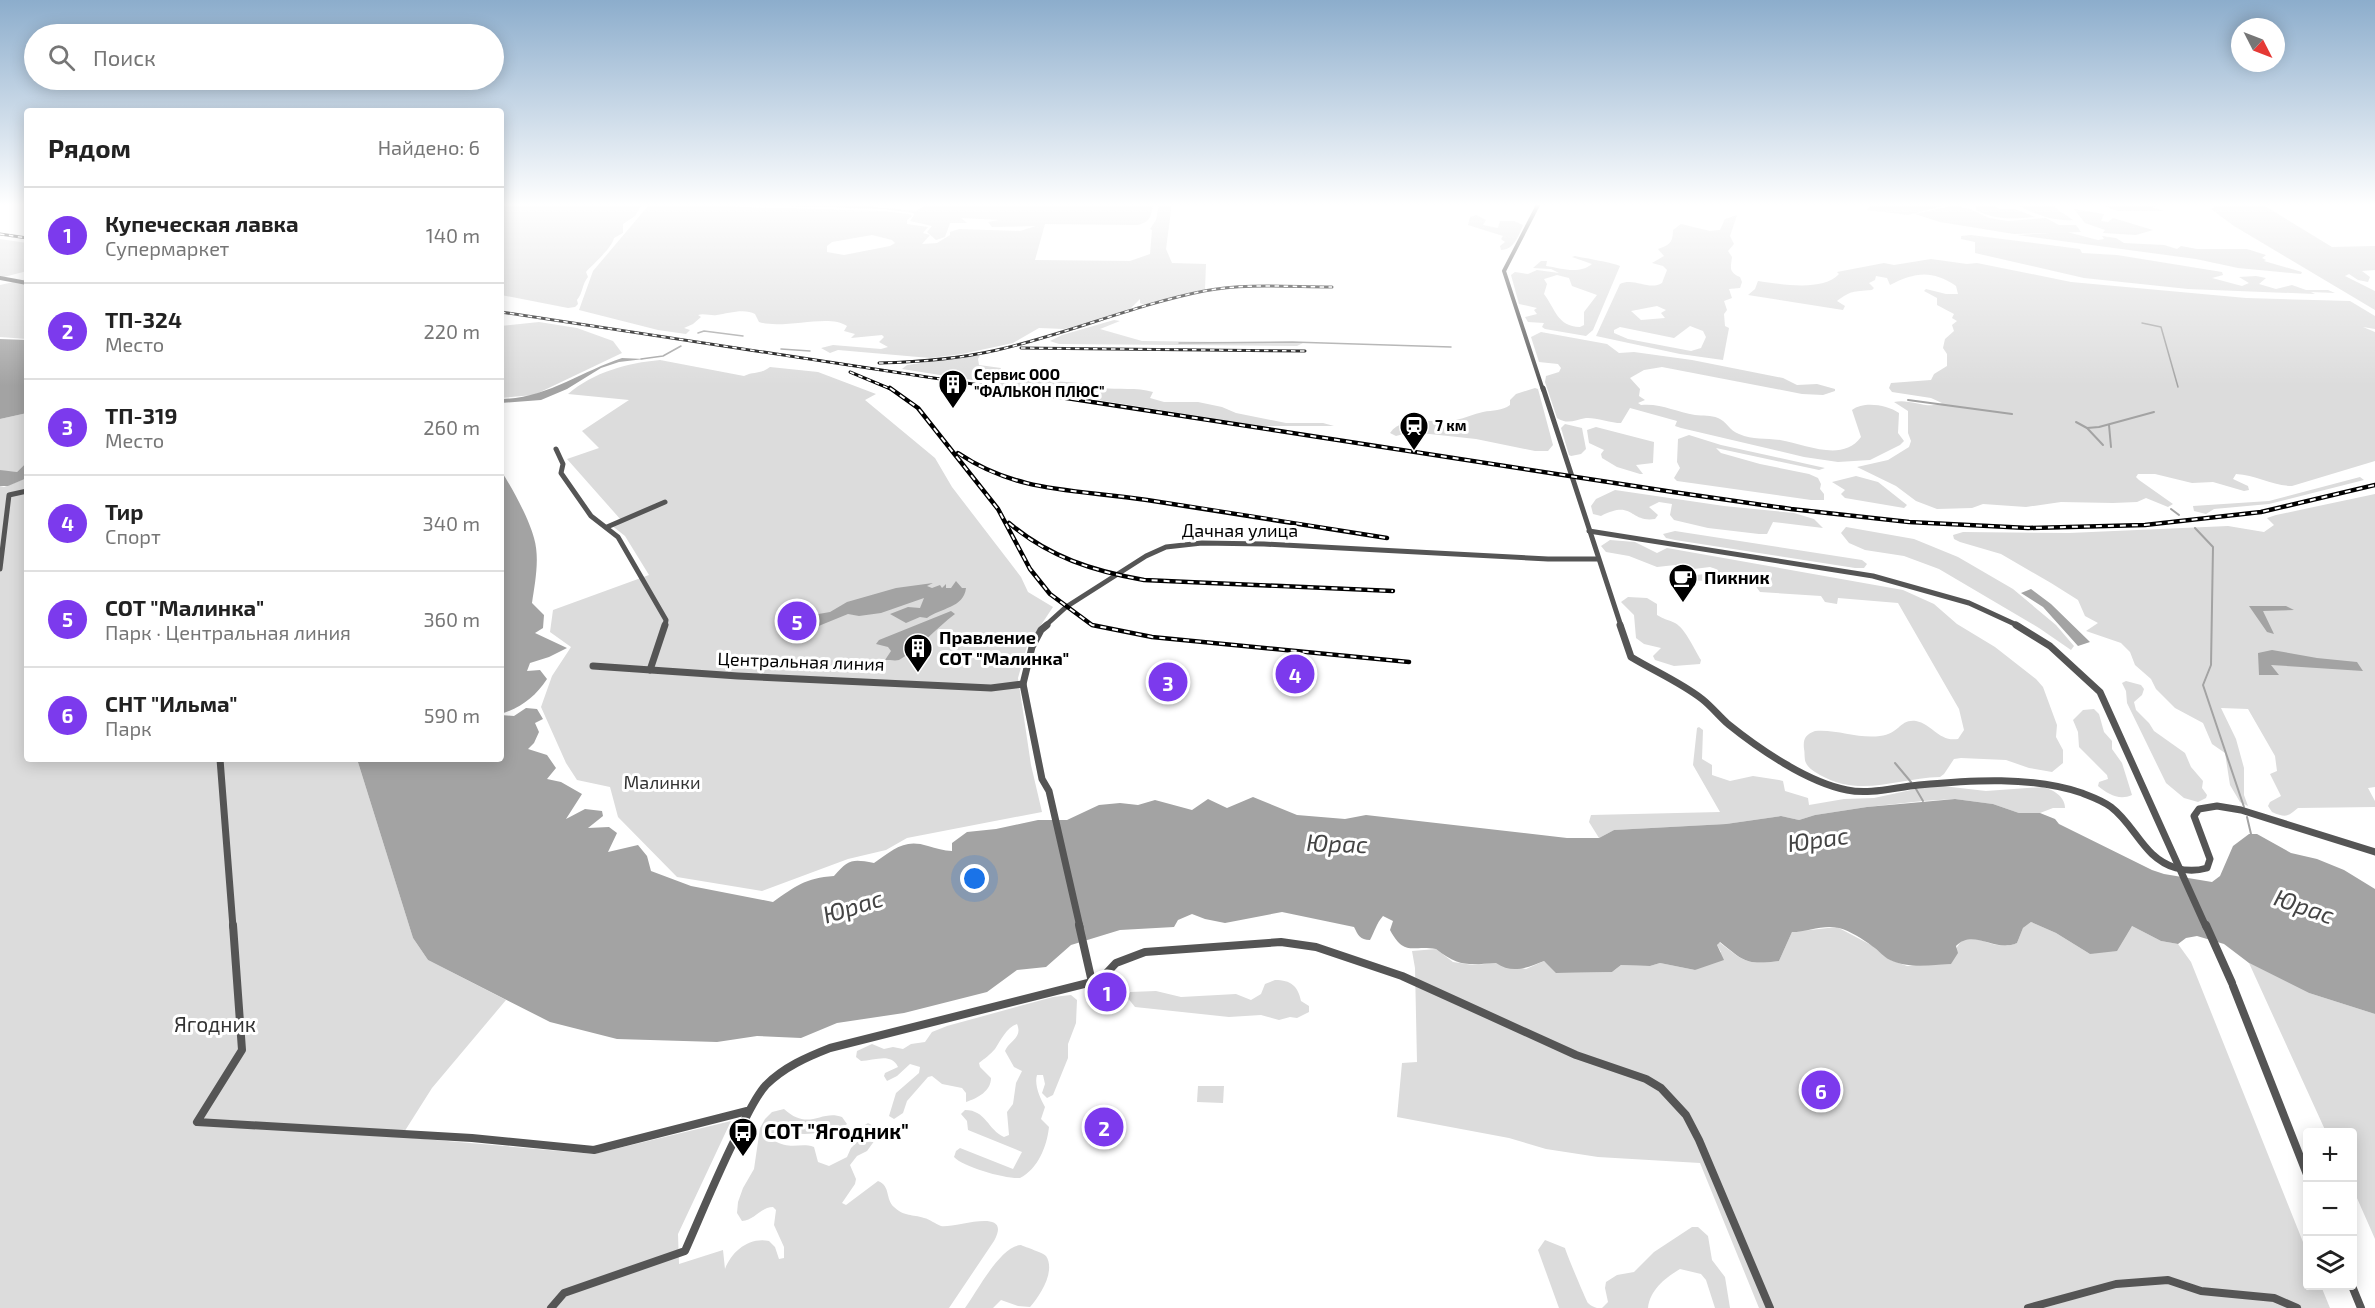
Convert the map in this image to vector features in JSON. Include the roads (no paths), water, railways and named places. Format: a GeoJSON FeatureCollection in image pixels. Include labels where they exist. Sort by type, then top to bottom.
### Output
{"type":"FeatureCollection","features":[{"type":"Feature","properties":{"kind":"street"},"geometry":{"type":"LineString","coordinates":[[1508,264],[1504,271],[1631,657],[1703,700],[1718,716],[1752,741],[1833,786],[1850,790],[1948,782],[2015,783],[2057,787],[2100,800],[2113,808],[2139,845],[2151,857],[2175,868],[2198,872],[2206,868],[2210,859],[2194,816],[2199,809],[2217,806],[2241,810],[2375,852]]}},
{"type":"Feature","properties":{"kind":"street"},"geometry":{"type":"LineString","coordinates":[[0,278],[24,283]]}},
{"type":"Feature","properties":{"kind":"street"},"geometry":{"type":"LineString","coordinates":[[556,449],[563,464],[561,473],[566,481],[598,524],[607,527],[618,537],[666,620],[663,638],[651,662],[650,670]]}},
{"type":"Feature","properties":{"kind":"street"},"geometry":{"type":"LineString","coordinates":[[0,569],[9,495],[24,492]]}},
{"type":"Feature","properties":{"kind":"street"},"geometry":{"type":"LineString","coordinates":[[607,527],[665,502]]}},
{"type":"Feature","properties":{"kind":"street"},"geometry":{"type":"LineString","coordinates":[[1589,531],[1873,576],[1967,601],[2013,621],[2062,653],[2100,692],[2233,985],[2303,1167]]}},
{"type":"Feature","properties":{"kind":"street","name":"Дачная улица"},"geometry":{"type":"LineString","coordinates":[[1092,982],[1049,791],[1042,779],[1023,684],[1032,646],[1041,630],[1057,614],[1146,556],[1167,547],[1202,543],[1264,544],[1548,559],[1597,559]]}},
{"type":"Feature","properties":{"kind":"street","name":"Центральная линия"},"geometry":{"type":"LineString","coordinates":[[593,666],[991,687],[1023,684]]}},
{"type":"Feature","properties":{"kind":"street"},"geometry":{"type":"LineString","coordinates":[[220,762],[242,1050],[196,1122],[472,1138],[594,1150],[747,1111]]}},
{"type":"Feature","properties":{"kind":"street"},"geometry":{"type":"LineString","coordinates":[[551,1308],[564,1293],[685,1251],[747,1111],[766,1085],[784,1070],[804,1058],[830,1048],[1092,982],[1101,979],[1116,963],[1145,952],[1281,942],[1316,947],[1402,976],[1576,1055],[1646,1079],[1661,1088],[1686,1115],[1700,1140],[1770,1308]]}},
{"type":"Feature","properties":{"kind":"street"},"geometry":{"type":"LineString","coordinates":[[2028,1308],[2116,1284],[2168,1280],[2201,1290],[2274,1298],[2297,1308]]}},
{"type":"Feature","properties":{"kind":"street"},"geometry":{"type":"LineString","coordinates":[[2354,1290],[2361,1308]]}},
{"type":"Feature","properties":{"kind":"water"},"geometry":{"type":"Polygon","coordinates":[[[0,339],[24,340],[24,414],[0,419],[0,339]]]}},
{"type":"Feature","properties":{"kind":"water"},"geometry":{"type":"Polygon","coordinates":[[[622,358],[644,359],[619,362],[601,368],[567,389],[541,400],[504,403],[504,399],[517,398],[548,389],[622,358]]]}},
{"type":"Feature","properties":{"kind":"water"},"geometry":{"type":"Polygon","coordinates":[[[24,465],[24,479],[8,486],[0,486],[0,470],[17,472],[24,465]]]}},
{"type":"Feature","properties":{"kind":"water"},"geometry":{"type":"Polygon","coordinates":[[[504,476],[532,530],[536,546],[532,603],[544,615],[543,628],[535,633],[567,648],[530,663],[527,671],[540,670],[547,679],[527,701],[504,713],[504,476]]]}},
{"type":"Feature","properties":{"kind":"water"},"geometry":{"type":"Polygon","coordinates":[[[956,581],[962,588],[966,588],[961,600],[927,618],[920,617],[906,623],[890,614],[908,607],[920,608],[924,598],[881,613],[859,616],[848,614],[799,634],[803,624],[789,627],[789,624],[807,616],[830,612],[847,602],[896,588],[933,583],[927,586],[932,588],[940,585],[942,588],[946,584],[946,588],[951,588],[956,581]]]}},
{"type":"Feature","properties":{"kind":"water"},"geometry":{"type":"Polygon","coordinates":[[[2031,589],[2051,604],[2090,642],[2078,646],[2043,607],[2021,593],[2031,589]]]}},
{"type":"Feature","properties":{"kind":"water"},"geometry":{"type":"Polygon","coordinates":[[[2249,606],[2286,606],[2294,610],[2263,611],[2274,634],[2267,632],[2249,606]]]}},
{"type":"Feature","properties":{"kind":"water"},"geometry":{"type":"Polygon","coordinates":[[[951,611],[955,614],[907,655],[899,660],[885,660],[891,651],[888,647],[876,644],[879,640],[951,611]]]}},
{"type":"Feature","properties":{"kind":"water"},"geometry":{"type":"Polygon","coordinates":[[[2272,650],[2357,662],[2363,671],[2271,665],[2279,675],[2259,675],[2258,653],[2272,650]]]}},
{"type":"Feature","properties":{"kind":"water","name":"Юрас"},"geometry":{"type":"Polygon","coordinates":[[[526,708],[537,709],[543,719],[535,723],[539,732],[528,749],[547,755],[556,768],[547,779],[561,782],[582,794],[566,819],[585,809],[602,811],[603,816],[588,828],[609,827],[617,833],[608,852],[638,845],[647,856],[651,871],[691,886],[773,902],[801,884],[834,876],[847,863],[861,861],[874,863],[905,844],[920,844],[952,851],[952,843],[967,832],[996,829],[1038,820],[1067,820],[1099,805],[1120,803],[1138,805],[1155,800],[1192,810],[1208,799],[1227,808],[1253,797],[1297,815],[1345,819],[1366,815],[1567,838],[1599,838],[1614,830],[1726,824],[1781,816],[1799,820],[1815,815],[1867,807],[1955,799],[1993,804],[2019,813],[2040,813],[2152,870],[2212,882],[2220,876],[2233,846],[2249,834],[2257,834],[2291,853],[2317,859],[2344,870],[2375,889],[2375,1014],[2309,993],[2249,963],[2224,944],[2197,936],[2186,938],[2178,944],[2161,941],[2132,926],[2117,951],[2090,954],[2056,933],[2031,922],[2023,928],[2017,943],[2000,945],[1970,939],[1956,946],[1958,953],[1951,964],[1912,965],[1888,959],[1848,931],[1827,927],[1792,932],[1779,961],[1752,962],[1741,958],[1720,942],[1717,945],[1724,960],[1695,970],[1660,963],[1650,966],[1621,965],[1612,972],[1556,973],[1544,961],[1526,968],[1514,969],[1496,963],[1464,964],[1436,949],[1405,947],[1390,930],[1393,921],[1383,916],[1370,940],[1360,936],[1354,927],[1282,912],[1225,923],[1192,914],[1178,920],[1174,927],[1120,930],[1071,945],[1046,967],[1017,970],[987,992],[904,1013],[837,1023],[801,1038],[757,1036],[717,1042],[617,1039],[550,1022],[428,960],[413,938],[358,762],[504,762],[504,715],[514,716],[526,708]]]}},
{"type":"Feature","properties":{"kind":"waterway"},"geometry":{"type":"LineString","coordinates":[[2142,323],[2161,327],[2178,387]]}},
{"type":"Feature","properties":{"kind":"waterway"},"geometry":{"type":"LineString","coordinates":[[698,333],[704,331],[743,336]]}},
{"type":"Feature","properties":{"kind":"waterway"},"geometry":{"type":"LineString","coordinates":[[1179,343],[1292,342],[1451,347]]}},
{"type":"Feature","properties":{"kind":"waterway"},"geometry":{"type":"LineString","coordinates":[[641,359],[663,356],[681,346]]}},
{"type":"Feature","properties":{"kind":"waterway"},"geometry":{"type":"LineString","coordinates":[[781,349],[810,351]]}},
{"type":"Feature","properties":{"kind":"waterway"},"geometry":{"type":"LineString","coordinates":[[1908,400],[2012,414]]}},
{"type":"Feature","properties":{"kind":"waterway"},"geometry":{"type":"LineString","coordinates":[[2087,428],[2099,427],[2154,412]]}},
{"type":"Feature","properties":{"kind":"waterway"},"geometry":{"type":"LineString","coordinates":[[2076,422],[2087,428]]}},
{"type":"Feature","properties":{"kind":"waterway"},"geometry":{"type":"LineString","coordinates":[[2109,425],[2111,447]]}},
{"type":"Feature","properties":{"kind":"waterway"},"geometry":{"type":"LineString","coordinates":[[2087,428],[2103,445]]}},
{"type":"Feature","properties":{"kind":"waterway"},"geometry":{"type":"LineString","coordinates":[[2171,509],[2179,515]]}},
{"type":"Feature","properties":{"kind":"waterway"},"geometry":{"type":"LineString","coordinates":[[2195,528],[2213,547],[2211,665],[2203,685],[2244,807]]}},
{"type":"Feature","properties":{"kind":"waterway"},"geometry":{"type":"LineString","coordinates":[[1895,763],[1911,782]]}},
{"type":"Feature","properties":{"kind":"waterway"},"geometry":{"type":"LineString","coordinates":[[1916,789],[1923,801]]}},
{"type":"Feature","properties":{"kind":"waterway"},"geometry":{"type":"LineString","coordinates":[[2247,817],[2251,834]]}},
{"type":"Feature","properties":{"kind":"railway"},"geometry":{"type":"LineString","coordinates":[[879,363],[938,360],[997,350],[1204,291],[1252,286],[1332,287]]}},
{"type":"Feature","properties":{"kind":"railway"},"geometry":{"type":"LineString","coordinates":[[504,312],[1012,390]]}},
{"type":"Feature","properties":{"kind":"railway"},"geometry":{"type":"LineString","coordinates":[[1021,348],[1305,351]]}},
{"type":"Feature","properties":{"kind":"railway"},"geometry":{"type":"LineString","coordinates":[[850,372],[893,390]]}},
{"type":"Feature","properties":{"kind":"railway"},"geometry":{"type":"LineString","coordinates":[[1002,388],[1673,492],[1791,509],[1909,522],[2028,528],[2145,525],[2261,512],[2375,485]]}},
{"type":"Feature","properties":{"kind":"railway"},"geometry":{"type":"LineString","coordinates":[[893,390],[918,408],[998,509],[1030,569],[1050,594],[1092,625],[1152,637],[1409,662]]}},
{"type":"Feature","properties":{"kind":"railway"},"geometry":{"type":"LineString","coordinates":[[958,453],[1003,476],[1049,488],[1147,500],[1387,538]]}},
{"type":"Feature","properties":{"kind":"railway"},"geometry":{"type":"LineString","coordinates":[[1009,523],[1040,545],[1072,561],[1144,580],[1393,591]]}},
{"type":"Feature","properties":{"kind":"place","name":"Сервис ООО \"ФАЛЬКОН ПЛЮС\""},"geometry":{"type":"Point","coordinates":[953,410]}},
{"type":"Feature","properties":{"kind":"place","name":"7 км"},"geometry":{"type":"Point","coordinates":[1414,452]}},
{"type":"Feature","properties":{"kind":"place","name":"Пикник"},"geometry":{"type":"Point","coordinates":[1683,604]}},
{"type":"Feature","properties":{"kind":"place","name":"СОТ \"Малинка\""},"geometry":{"type":"Point","coordinates":[797,621]}},
{"type":"Feature","properties":{"kind":"place","name":"Правление СОТ \"Малинка\""},"geometry":{"type":"Point","coordinates":[918,674]}},
{"type":"Feature","properties":{"kind":"place","name":"Тир"},"geometry":{"type":"Point","coordinates":[1295,674]}},
{"type":"Feature","properties":{"kind":"place","name":"ТП-319"},"geometry":{"type":"Point","coordinates":[1168,682]}},
{"type":"Feature","properties":{"kind":"place","name":"Купеческая лавка"},"geometry":{"type":"Point","coordinates":[1107,992]}},
{"type":"Feature","properties":{"kind":"place","name":"СНТ \"Ильма\""},"geometry":{"type":"Point","coordinates":[1821,1090]}},
{"type":"Feature","properties":{"kind":"place","name":"ТП-324"},"geometry":{"type":"Point","coordinates":[1104,1127]}},
{"type":"Feature","properties":{"kind":"place","name":"СОТ \"Ягодник\""},"geometry":{"type":"Point","coordinates":[743,1158]}},
{"type":"Feature","properties":{"kind":"park label","name":"Малинки"},"geometry":{"type":"Point","coordinates":[662,783]}},
{"type":"Feature","properties":{"kind":"park label","name":"Ягодник"},"geometry":{"type":"Point","coordinates":[215,1025]}}]}
